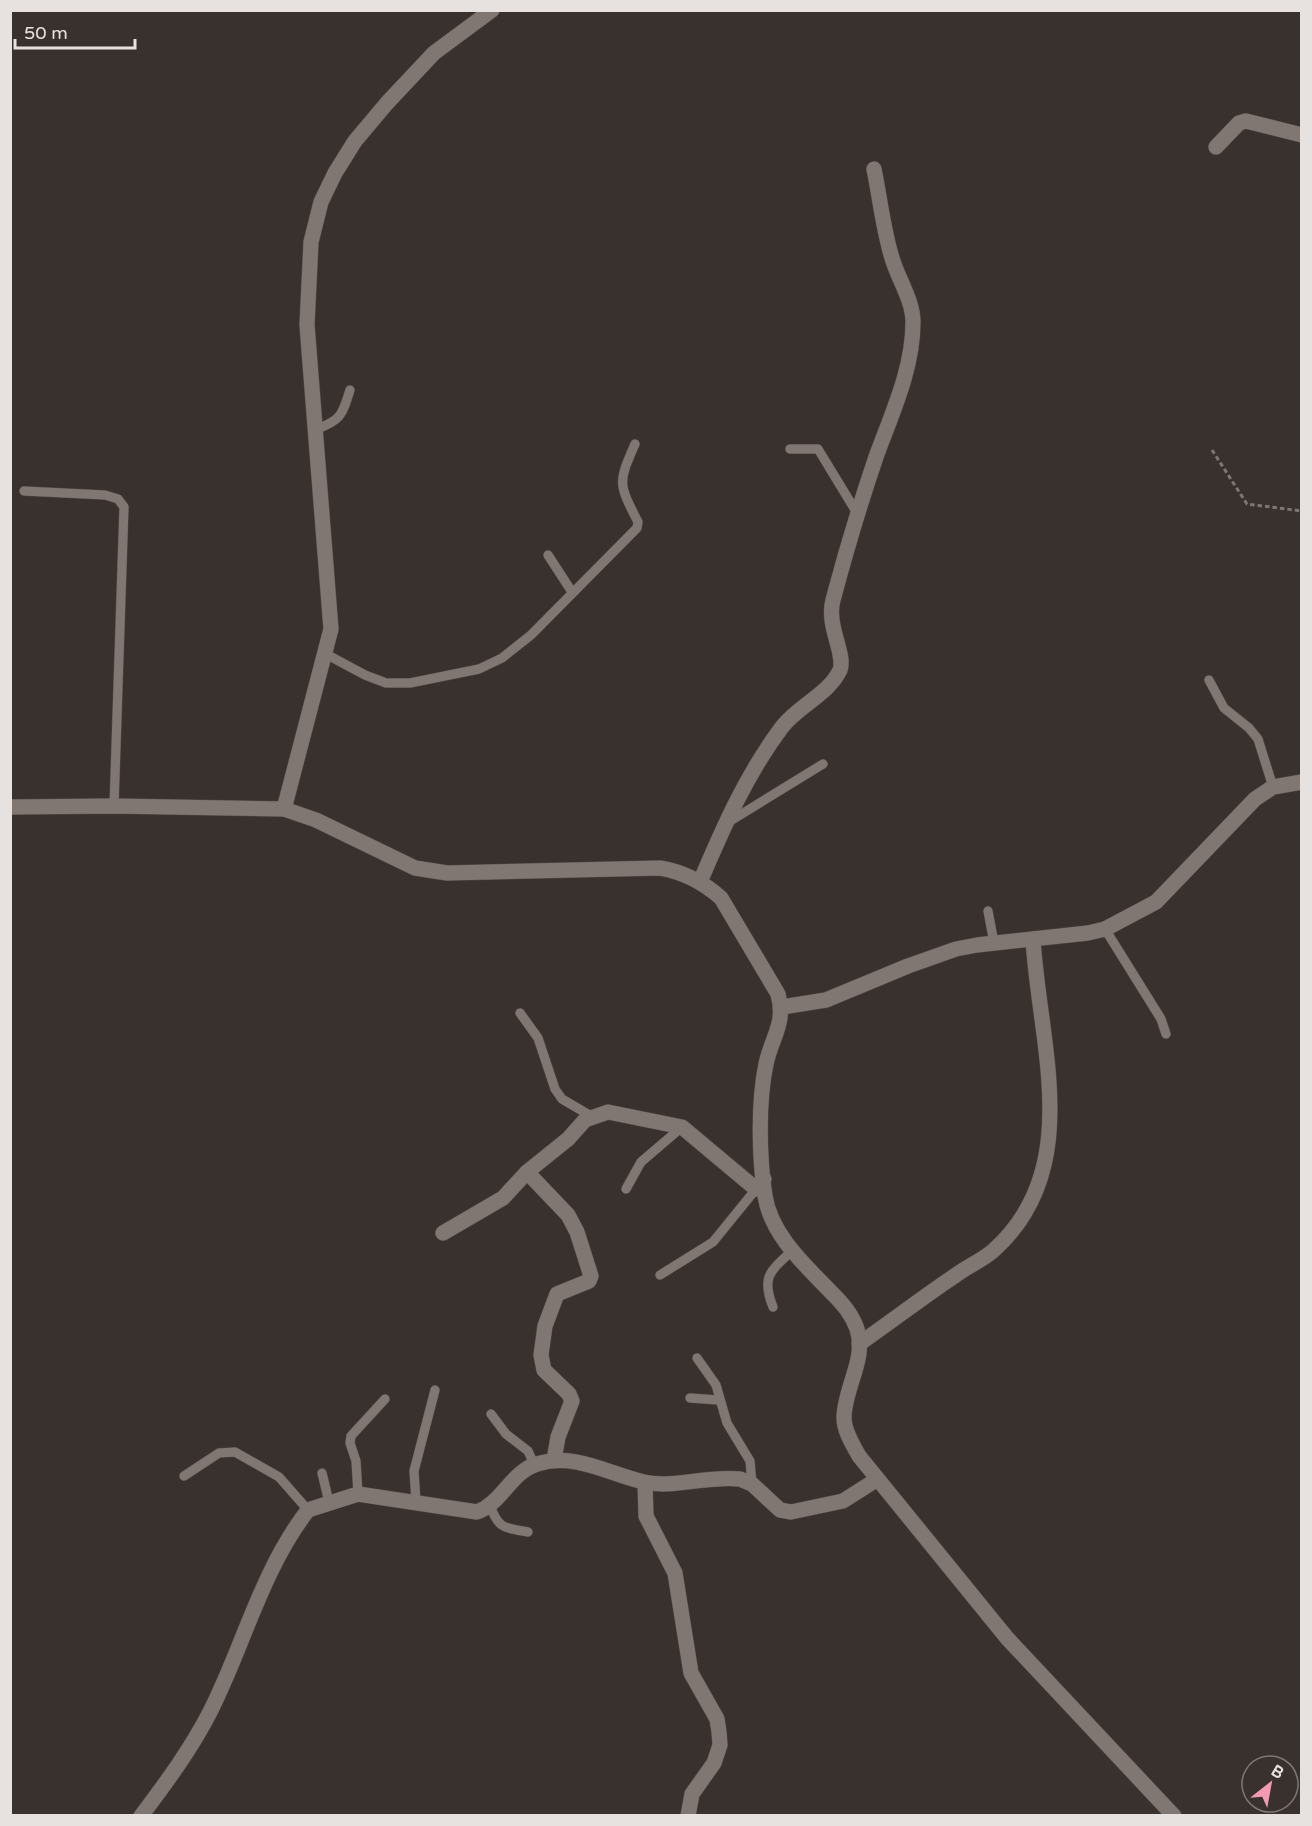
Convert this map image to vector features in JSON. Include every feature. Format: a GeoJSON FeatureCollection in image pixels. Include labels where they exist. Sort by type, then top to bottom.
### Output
{"type":"FeatureCollection","features":[{"type":"Feature","properties":{"kind":"street"},"geometry":{"type":"LineString","coordinates":[[284,809],[324,653],[330,620],[307,325],[311,242],[321,202],[335,173],[355,141],[387,103],[434,53],[492,10]]}},
{"type":"Feature","properties":{"kind":"street"},"geometry":{"type":"LineString","coordinates":[[1215,147],[1239,123],[1246,121],[1302,135]]}},
{"type":"Feature","properties":{"kind":"street"},"geometry":{"type":"LineString","coordinates":[[699,882],[742,787],[784,724],[829,685],[841,668],[842,660],[830,614],[857,513],[902,387],[913,322],[912,310],[892,257],[874,169]]}},
{"type":"Feature","properties":{"kind":"street"},"geometry":{"type":"LineString","coordinates":[[782,1007],[826,1000],[917,962],[956,950],[1105,929],[1156,902],[1255,799],[1273,787],[1302,782]]}},
{"type":"Feature","properties":{"kind":"street"},"geometry":{"type":"LineString","coordinates":[[10,807],[284,809],[316,820],[415,868],[447,873],[660,868],[675,871],[699,882],[721,898],[778,994],[782,1007],[781,1022],[766,1064],[763,1088],[760,1184],[769,1211],[792,1251],[847,1309],[858,1331],[859,1344],[844,1418],[859,1456],[876,1480],[1007,1638],[1174,1815]]}},
{"type":"Feature","properties":{"kind":"street"},"geometry":{"type":"LineString","coordinates":[[859,1344],[993,1251],[1027,1210],[1042,1179],[1048,1155],[1051,1126],[1047,1045],[1036,984],[1033,939]]}},
{"type":"Feature","properties":{"kind":"street"},"geometry":{"type":"LineString","coordinates":[[443,1233],[503,1198],[527,1172],[568,1139],[579,1125],[591,1116],[608,1112],[682,1127],[760,1184]]}},
{"type":"Feature","properties":{"kind":"street"},"geometry":{"type":"LineString","coordinates":[[527,1172],[568,1215],[577,1232],[591,1276],[589,1281],[557,1294],[545,1326],[541,1354],[544,1370],[569,1394],[572,1401],[558,1437],[555,1460]]}},
{"type":"Feature","properties":{"kind":"street"},"geometry":{"type":"LineString","coordinates":[[141,1815],[166,1782],[209,1713],[259,1592],[308,1510],[358,1494],[477,1512],[490,1505],[513,1479],[534,1464],[555,1460],[578,1461],[645,1483],[731,1478],[752,1484],[780,1510],[791,1512],[843,1500],[876,1480]]}},
{"type":"Feature","properties":{"kind":"street"},"geometry":{"type":"LineString","coordinates":[[645,1483],[646,1516],[675,1573],[690,1673],[717,1719],[719,1732],[720,1745],[714,1762],[692,1794],[688,1815]]}},
{"type":"Feature","properties":{"kind":"lane"},"geometry":{"type":"LineString","coordinates":[[315,430],[342,415],[350,390]]}},
{"type":"Feature","properties":{"kind":"lane"},"geometry":{"type":"LineString","coordinates":[[324,653],[365,675],[386,683],[410,682],[479,669],[502,658],[531,635],[637,528],[638,522],[621,487],[621,476],[635,444]]}},
{"type":"Feature","properties":{"kind":"lane"},"geometry":{"type":"LineString","coordinates":[[790,449],[818,449],[857,513]]}},
{"type":"Feature","properties":{"kind":"lane"},"geometry":{"type":"LineString","coordinates":[[24,490],[105,495],[118,499],[124,507],[114,806]]}},
{"type":"Feature","properties":{"kind":"lane"},"geometry":{"type":"LineString","coordinates":[[548,555],[572,592]]}},
{"type":"Feature","properties":{"kind":"lane"},"geometry":{"type":"LineString","coordinates":[[1209,680],[1224,708],[1249,728],[1258,739],[1273,787]]}},
{"type":"Feature","properties":{"kind":"lane"},"geometry":{"type":"LineString","coordinates":[[725,824],[823,764]]}},
{"type":"Feature","properties":{"kind":"lane"},"geometry":{"type":"LineString","coordinates":[[988,911],[994,943]]}},
{"type":"Feature","properties":{"kind":"lane"},"geometry":{"type":"LineString","coordinates":[[1105,929],[1161,1019],[1166,1034]]}},
{"type":"Feature","properties":{"kind":"lane"},"geometry":{"type":"LineString","coordinates":[[520,1013],[538,1038],[555,1089],[562,1099],[591,1116]]}},
{"type":"Feature","properties":{"kind":"lane"},"geometry":{"type":"LineString","coordinates":[[627,1189],[641,1162],[682,1127]]}},
{"type":"Feature","properties":{"kind":"lane"},"geometry":{"type":"LineString","coordinates":[[660,1275],[713,1242],[760,1184]]}},
{"type":"Feature","properties":{"kind":"lane"},"geometry":{"type":"LineString","coordinates":[[773,1307],[766,1288],[768,1278],[774,1267],[792,1251]]}},
{"type":"Feature","properties":{"kind":"lane"},"geometry":{"type":"LineString","coordinates":[[697,1358],[716,1385],[718,1400],[727,1423],[750,1461],[752,1484]]}},
{"type":"Feature","properties":{"kind":"lane"},"geometry":{"type":"LineString","coordinates":[[416,1502],[416,1462],[435,1390]]}},
{"type":"Feature","properties":{"kind":"lane"},"geometry":{"type":"LineString","coordinates":[[690,1398],[718,1400]]}},
{"type":"Feature","properties":{"kind":"lane"},"geometry":{"type":"LineString","coordinates":[[358,1494],[356,1461],[350,1443],[351,1436],[385,1399]]}},
{"type":"Feature","properties":{"kind":"lane"},"geometry":{"type":"LineString","coordinates":[[491,1414],[506,1434],[528,1451],[534,1464]]}},
{"type":"Feature","properties":{"kind":"lane"},"geometry":{"type":"LineString","coordinates":[[184,1476],[219,1453],[235,1452],[279,1477],[308,1510]]}},
{"type":"Feature","properties":{"kind":"lane"},"geometry":{"type":"LineString","coordinates":[[322,1473],[329,1502]]}},
{"type":"Feature","properties":{"kind":"lane"},"geometry":{"type":"LineString","coordinates":[[490,1505],[499,1524],[507,1529],[528,1532]]}},
{"type":"Feature","properties":{"kind":"path"},"geometry":{"type":"LineString","coordinates":[[1212,450],[1247,504],[1302,510]]}}]}
